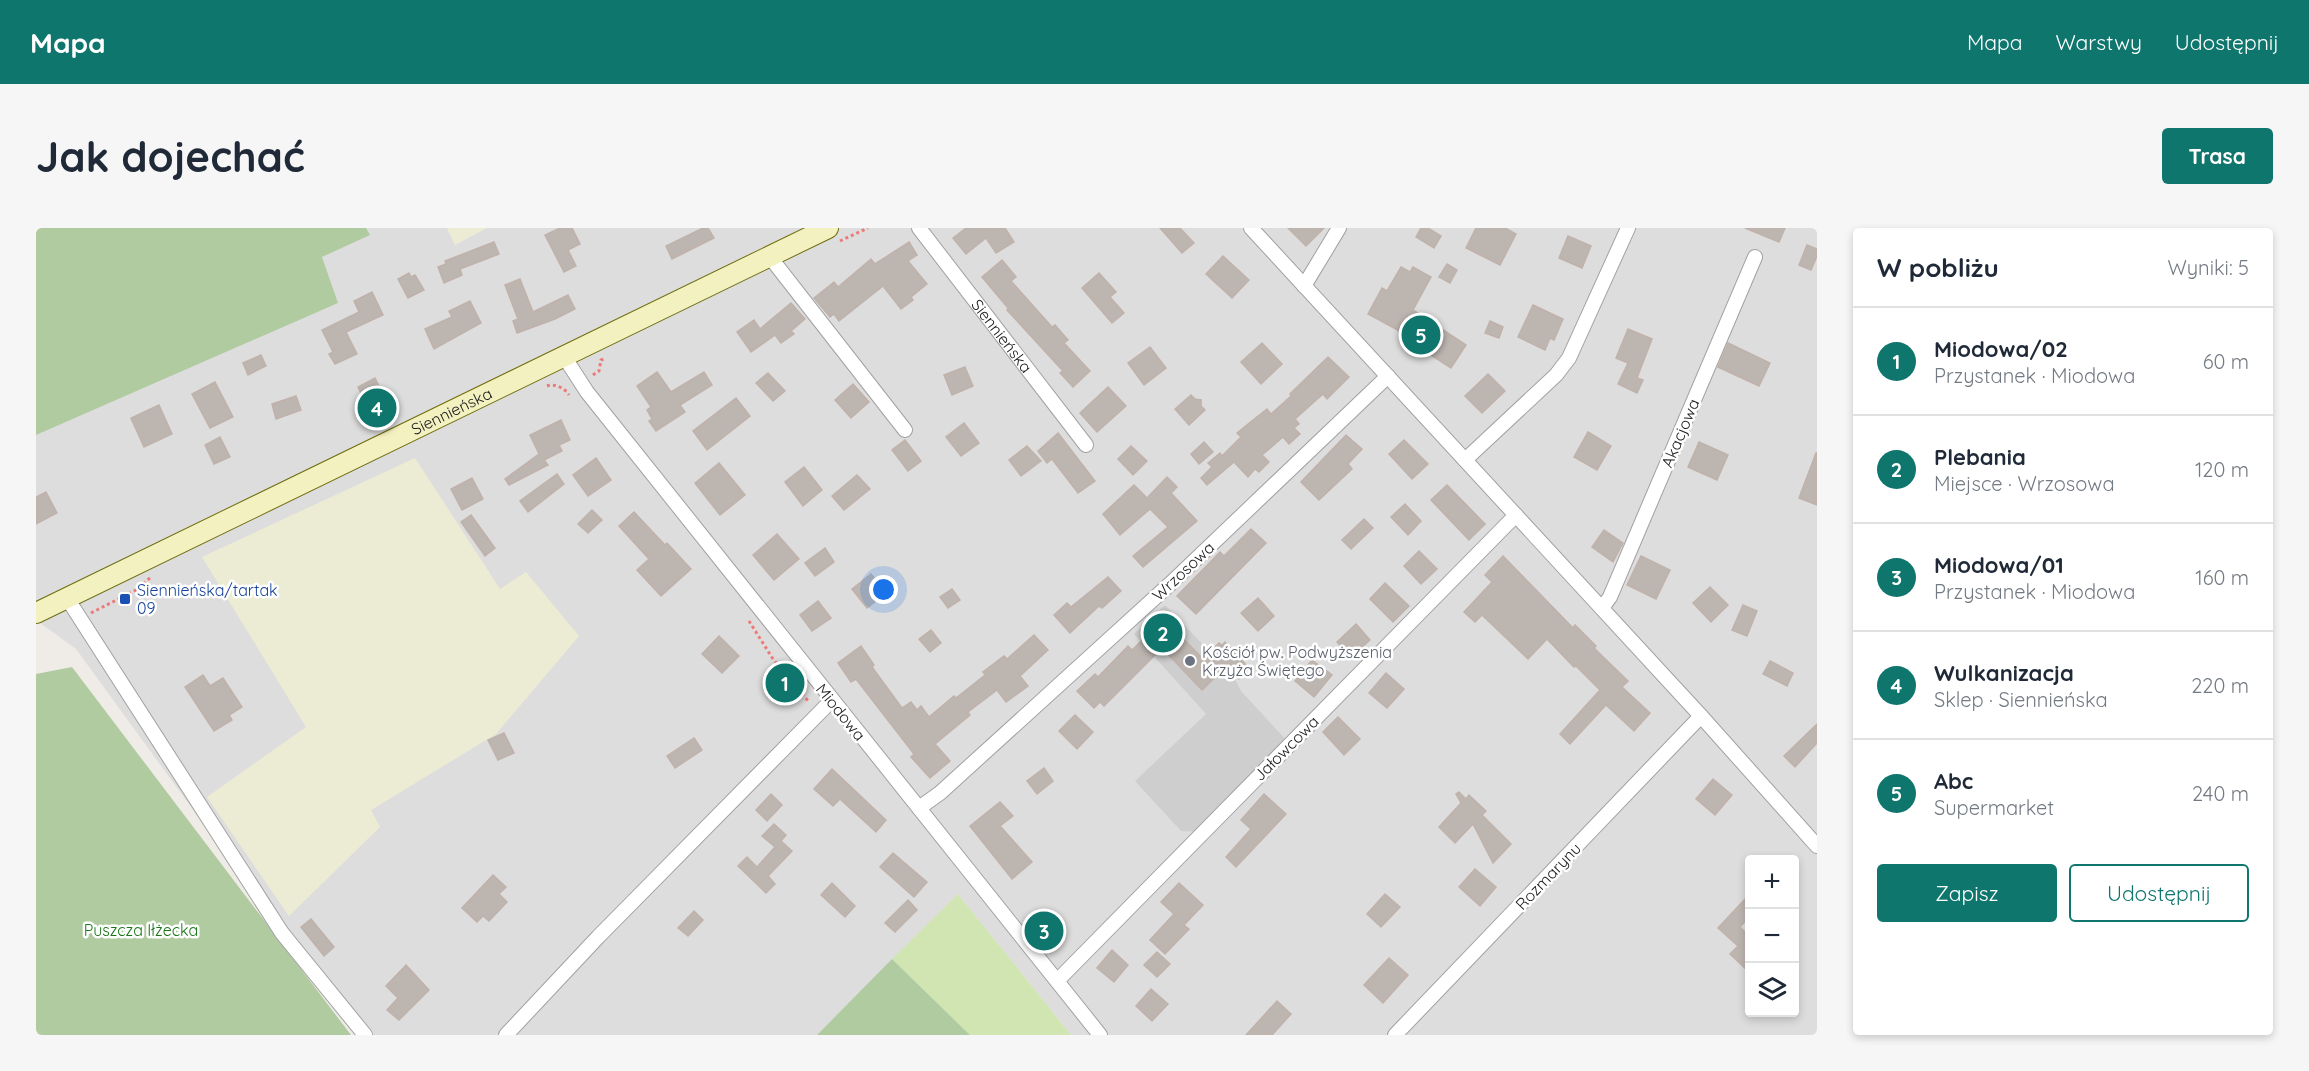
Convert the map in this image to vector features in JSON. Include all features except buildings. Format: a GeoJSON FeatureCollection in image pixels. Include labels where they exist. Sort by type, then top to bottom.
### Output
{"type":"FeatureCollection","features":[{"type":"Feature","properties":{"kind":"main road","name":"Siennieńska"},"geometry":{"type":"LineString","coordinates":[[36,613],[565,358],[828,228]]}},
{"type":"Feature","properties":{"kind":"street","name":"Siennieńska"},"geometry":{"type":"LineString","coordinates":[[919,228],[1086,445]]}},
{"type":"Feature","properties":{"kind":"street"},"geometry":{"type":"LineString","coordinates":[[1251,228],[1701,716],[1817,846]]}},
{"type":"Feature","properties":{"kind":"street"},"geometry":{"type":"LineString","coordinates":[[1304,286],[1339,228]]}},
{"type":"Feature","properties":{"kind":"street"},"geometry":{"type":"LineString","coordinates":[[1466,460],[1556,375],[1569,358],[1628,228]]}},
{"type":"Feature","properties":{"kind":"street"},"geometry":{"type":"LineString","coordinates":[[770,257],[905,430]]}},
{"type":"Feature","properties":{"kind":"street","name":"Akacjowa"},"geometry":{"type":"LineString","coordinates":[[1602,608],[1610,597],[1755,257]]}},
{"type":"Feature","properties":{"kind":"street","name":"Miodowa"},"geometry":{"type":"LineString","coordinates":[[565,358],[587,392],[1100,1035]]}},
{"type":"Feature","properties":{"kind":"street","name":"Wrzosowa"},"geometry":{"type":"LineString","coordinates":[[918,808],[940,793],[1162,592],[1388,376]]}},
{"type":"Feature","properties":{"kind":"street","name":"Jałowcowa"},"geometry":{"type":"LineString","coordinates":[[1057,981],[1516,515]]}},
{"type":"Feature","properties":{"kind":"street"},"geometry":{"type":"LineString","coordinates":[[66,598],[282,933],[365,1035]]}},
{"type":"Feature","properties":{"kind":"street"},"geometry":{"type":"LineString","coordinates":[[507,1035],[598,937],[832,700]]}},
{"type":"Feature","properties":{"kind":"street","name":"Rozmarynu"},"geometry":{"type":"LineString","coordinates":[[1395,1035],[1701,716]]}},
{"type":"Feature","properties":{"kind":"shaded area"},"geometry":{"type":"Polygon","coordinates":[[[36,228],[1817,228],[1817,1035],[1071,1035],[958,894],[817,1035],[357,1035],[76,649],[36,620],[36,228]]]}},
{"type":"Feature","properties":{"kind":"shaded area"},"geometry":{"type":"Polygon","coordinates":[[[1165,605],[1234,677],[1241,691],[1289,743],[1203,832],[1181,831],[1135,781],[1206,714],[1134,634],[1165,605]]]}},
{"type":"Feature","properties":{"kind":"green space"},"geometry":{"type":"Polygon","coordinates":[[[36,228],[366,228],[370,235],[322,257],[338,303],[36,435],[36,228]]]}},
{"type":"Feature","properties":{"kind":"green space"},"geometry":{"type":"Polygon","coordinates":[[[447,228],[487,228],[455,245],[447,228]]]}},
{"type":"Feature","properties":{"kind":"green space"},"geometry":{"type":"Polygon","coordinates":[[[415,458],[500,589],[526,572],[579,636],[496,734],[371,810],[380,827],[289,916],[207,797],[306,727],[202,557],[415,458]]]}},
{"type":"Feature","properties":{"kind":"green space","name":"Puszcza Iłżecka"},"geometry":{"type":"Polygon","coordinates":[[[72,667],[351,1035],[36,1035],[36,674],[72,667]]]}},
{"type":"Feature","properties":{"kind":"green space"},"geometry":{"type":"Polygon","coordinates":[[[958,894],[1071,1035],[970,1035],[892,959],[958,894]]]}},
{"type":"Feature","properties":{"kind":"green space"},"geometry":{"type":"Polygon","coordinates":[[[892,959],[970,1035],[817,1035],[892,959]]]}},
{"type":"Feature","properties":{"kind":"place","name":"Abc"},"geometry":{"type":"Point","coordinates":[1421,335]}},
{"type":"Feature","properties":{"kind":"place","name":"Wulkanizacja"},"geometry":{"type":"Point","coordinates":[377,408]}},
{"type":"Feature","properties":{"kind":"place","name":"Siennieńska/tartak 09"},"geometry":{"type":"Point","coordinates":[125,599]}},
{"type":"Feature","properties":{"kind":"place","name":"Plebania"},"geometry":{"type":"Point","coordinates":[1163,633]}},
{"type":"Feature","properties":{"kind":"place","name":"Kościół pw. Podwyższenia Krzyża Świętego"},"geometry":{"type":"Point","coordinates":[1190,661]}},
{"type":"Feature","properties":{"kind":"place","name":"Miodowa/02"},"geometry":{"type":"Point","coordinates":[785,683]}},
{"type":"Feature","properties":{"kind":"place","name":"Miodowa/01"},"geometry":{"type":"Point","coordinates":[1044,931]}}]}
